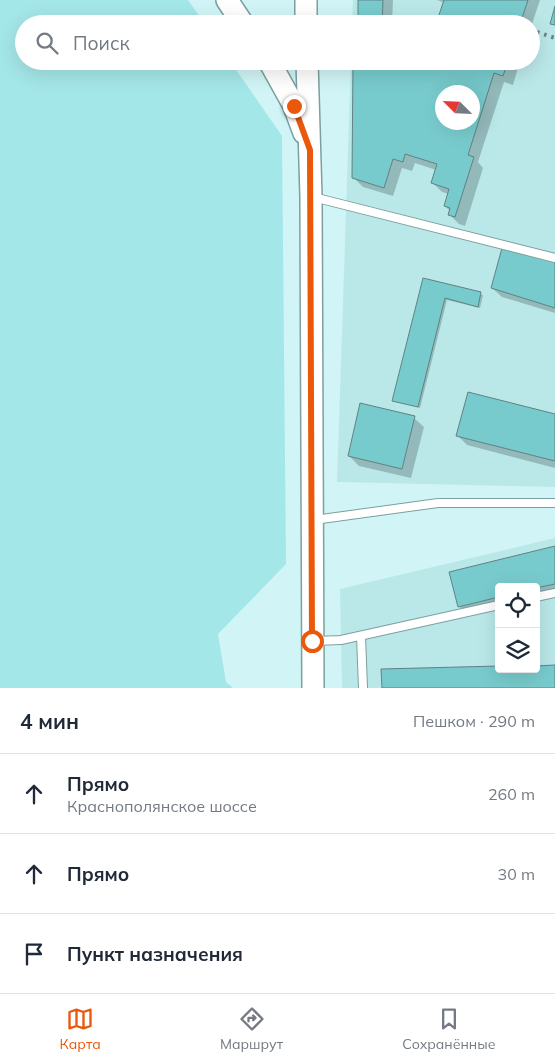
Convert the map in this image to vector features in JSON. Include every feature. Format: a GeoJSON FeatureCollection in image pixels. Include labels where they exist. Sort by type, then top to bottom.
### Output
{"type":"FeatureCollection","features":[{"type":"Feature","properties":{"kind":"main road"},"geometry":{"type":"LineString","coordinates":[[227,0],[237,15]]}},
{"type":"Feature","properties":{"kind":"main road"},"geometry":{"type":"LineString","coordinates":[[306,0],[306,15]]}},
{"type":"Feature","properties":{"kind":"main road"},"geometry":{"type":"LineString","coordinates":[[275,70],[294,106],[310,150]]}},
{"type":"Feature","properties":{"kind":"main road"},"geometry":{"type":"LineString","coordinates":[[307,70],[311,197],[313,688]]}},
{"type":"Feature","properties":{"kind":"lane"},"geometry":{"type":"LineString","coordinates":[[311,197],[555,258]]}},
{"type":"Feature","properties":{"kind":"lane"},"geometry":{"type":"LineString","coordinates":[[312,521],[438,503],[555,503]]}},
{"type":"Feature","properties":{"kind":"lane"},"geometry":{"type":"LineString","coordinates":[[540,596],[555,593]]}},
{"type":"Feature","properties":{"kind":"lane"},"geometry":{"type":"LineString","coordinates":[[312,641],[341,640],[495,606]]}},
{"type":"Feature","properties":{"kind":"lane"},"geometry":{"type":"LineString","coordinates":[[361,636],[362,688]]}},
{"type":"Feature","properties":{"kind":"shaded area"},"geometry":{"type":"Polygon","coordinates":[[[0,0],[188,0],[199,15],[15,15],[15,70],[236,70],[282,136],[286,564],[218,634],[226,682],[233,688],[0,688],[0,0]]]}},
{"type":"Feature","properties":{"kind":"shaded area"},"geometry":{"type":"Polygon","coordinates":[[[353,0],[555,0],[555,487],[337,482],[351,70],[540,70],[540,15],[352,15],[353,0]]]}},
{"type":"Feature","properties":{"kind":"shaded area"},"geometry":{"type":"Polygon","coordinates":[[[555,538],[555,688],[342,688],[340,589],[555,538]]]}},
{"type":"Feature","properties":{"kind":"building"},"geometry":{"type":"Polygon","coordinates":[[[358,0],[383,0],[382,15],[358,15],[358,0]]]}},
{"type":"Feature","properties":{"kind":"building"},"geometry":{"type":"Polygon","coordinates":[[[444,0],[528,0],[523,15],[439,15],[444,0]]]}},
{"type":"Feature","properties":{"kind":"building"},"geometry":{"type":"Polygon","coordinates":[[[555,6],[555,25],[550,24],[555,6]]]}},
{"type":"Feature","properties":{"kind":"building"},"geometry":{"type":"Polygon","coordinates":[[[353,70],[505,70],[503,76],[494,73],[480,117],[480,85],[435,85],[435,130],[476,130],[468,155],[474,157],[455,217],[448,215],[450,208],[444,206],[449,189],[431,183],[437,164],[405,154],[403,162],[393,159],[384,188],[352,178],[353,70]]]}},
{"type":"Feature","properties":{"kind":"building"},"geometry":{"type":"Polygon","coordinates":[[[502,248],[555,262],[555,308],[491,288],[502,248]]]}},
{"type":"Feature","properties":{"kind":"building"},"geometry":{"type":"Polygon","coordinates":[[[423,278],[481,292],[478,307],[445,298],[418,407],[392,401],[423,278]]]}},
{"type":"Feature","properties":{"kind":"building"},"geometry":{"type":"Polygon","coordinates":[[[468,392],[555,414],[555,461],[456,436],[468,392]]]}},
{"type":"Feature","properties":{"kind":"building"},"geometry":{"type":"Polygon","coordinates":[[[360,403],[415,416],[402,469],[348,456],[360,403]]]}},
{"type":"Feature","properties":{"kind":"building"},"geometry":{"type":"Polygon","coordinates":[[[555,546],[555,584],[540,587],[540,583],[495,583],[495,598],[458,607],[449,572],[555,546]]]}},
{"type":"Feature","properties":{"kind":"building"},"geometry":{"type":"Polygon","coordinates":[[[555,665],[555,688],[382,688],[381,669],[495,666],[495,673],[540,673],[540,666],[555,665]]]}},
{"type":"Feature","properties":{"kind":"railway"},"geometry":{"type":"LineString","coordinates":[[540,33],[555,38]]}},
{"type":"Feature","properties":{"kind":"route"},"geometry":{"type":"LineString","coordinates":[[294,106],[310,150],[312,641]]}}]}
